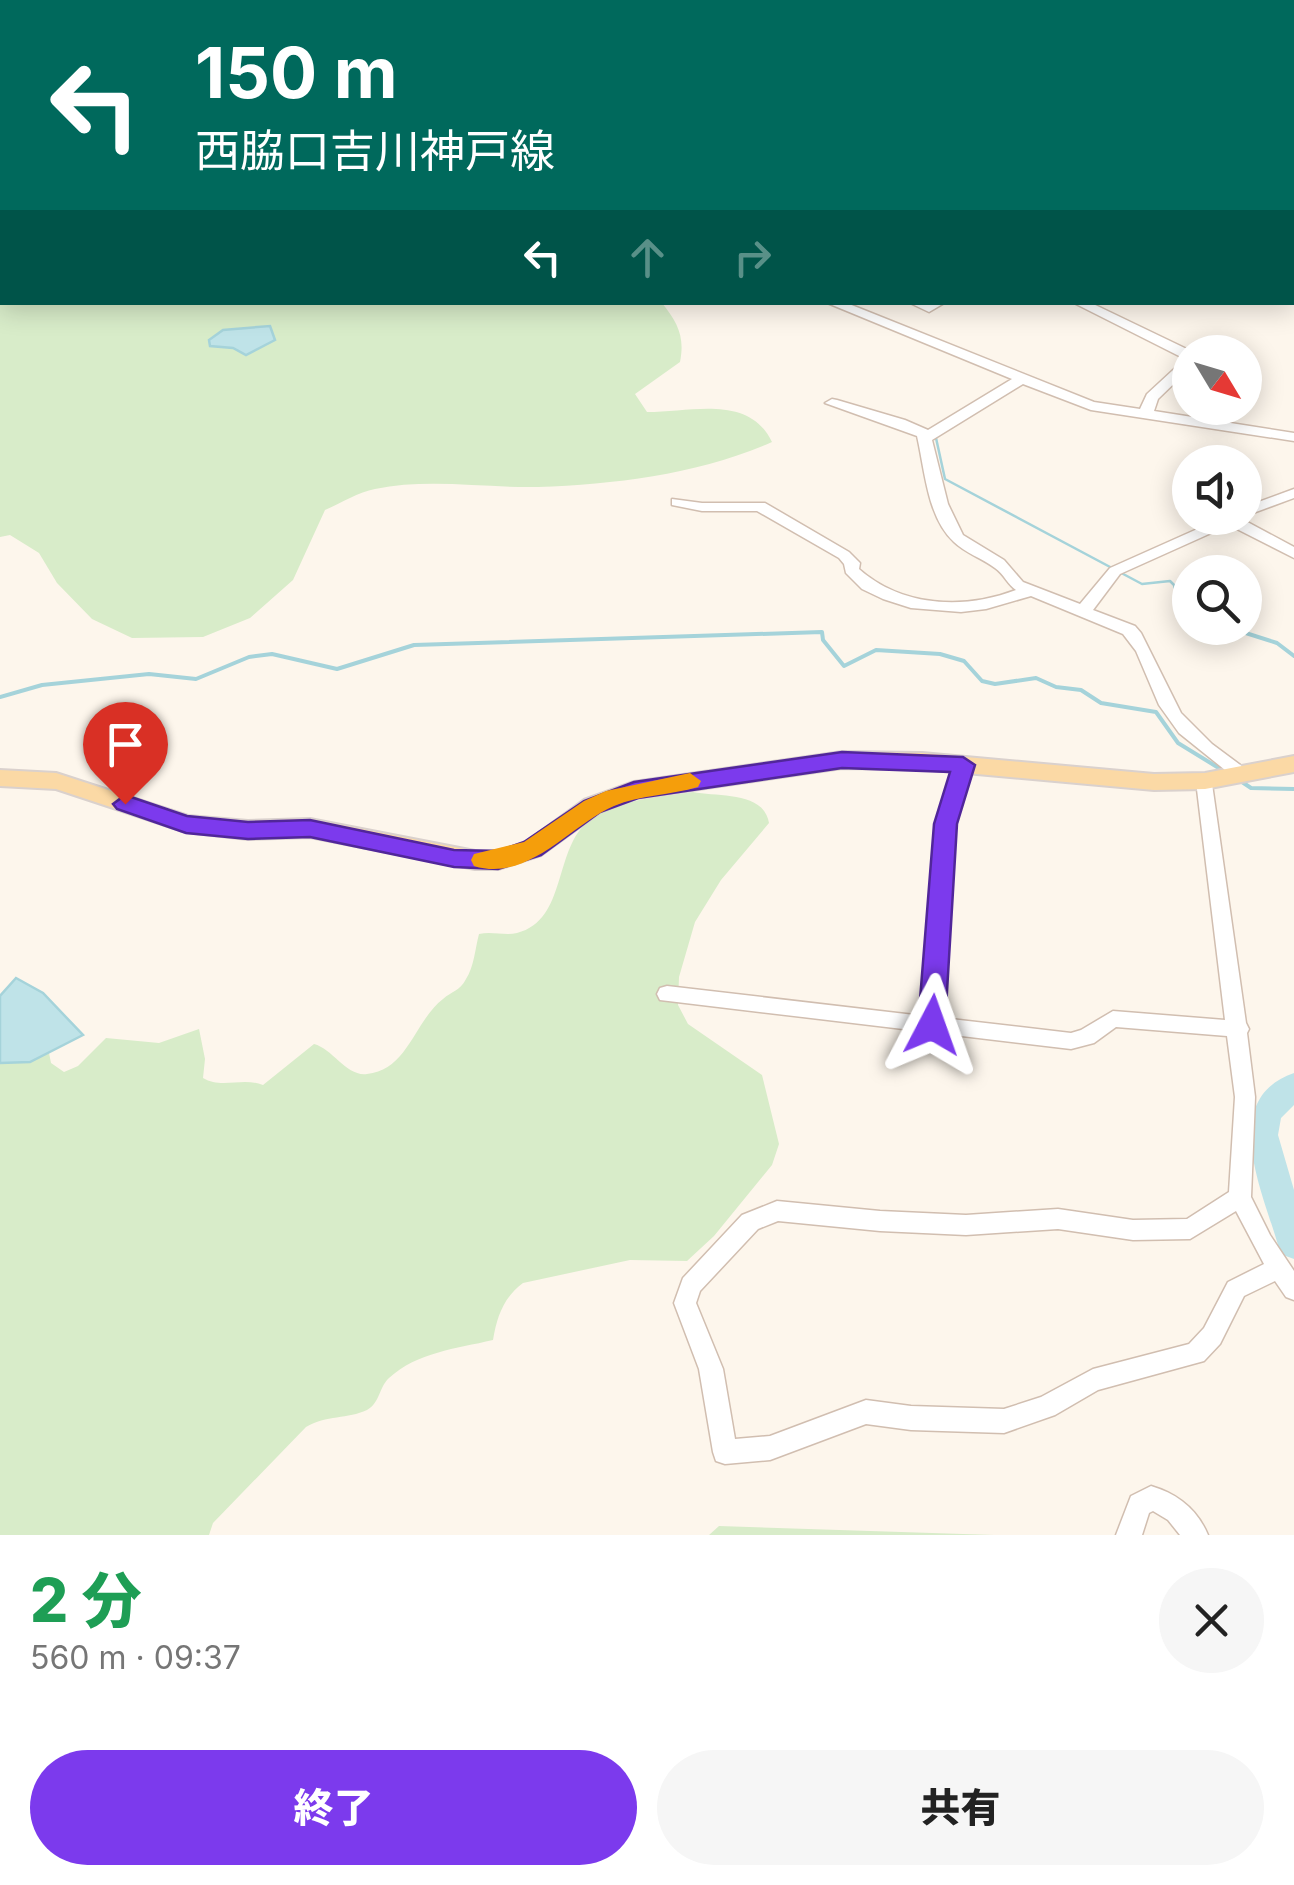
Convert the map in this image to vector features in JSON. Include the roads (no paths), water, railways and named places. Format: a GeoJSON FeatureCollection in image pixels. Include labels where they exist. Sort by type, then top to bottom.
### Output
{"type":"FeatureCollection","features":[{"type":"Feature","properties":{"kind":"main road"},"geometry":{"type":"LineString","coordinates":[[0,778],[56,781],[186,824],[248,830],[326,830],[454,858],[498,860],[533,848],[592,806],[634,790],[842,760],[963,765],[1154,782],[1223,778],[1294,764]]}},
{"type":"Feature","properties":{"kind":"street"},"geometry":{"type":"LineString","coordinates":[[843,305],[1092,406],[1294,437]]}},
{"type":"Feature","properties":{"kind":"street"},"geometry":{"type":"LineString","coordinates":[[1084,305],[1172,349]]}},
{"type":"Feature","properties":{"kind":"street"},"geometry":{"type":"LineString","coordinates":[[1145,416],[1152,396],[1172,376]]}},
{"type":"Feature","properties":{"kind":"street"},"geometry":{"type":"LineString","coordinates":[[925,438],[1022,379]]}},
{"type":"Feature","properties":{"kind":"street"},"geometry":{"type":"LineString","coordinates":[[832,403],[900,423],[925,438],[947,523],[958,538],[1009,567],[1018,586],[1116,622],[1138,638],[1160,694],[1223,778],[1245,1097],[1240,1198],[1294,1290]]}},
{"type":"Feature","properties":{"kind":"street"},"geometry":{"type":"LineString","coordinates":[[1262,505],[1294,493]]}},
{"type":"Feature","properties":{"kind":"street"},"geometry":{"type":"LineString","coordinates":[[676,502],[702,507],[760,506],[844,555],[861,583],[906,604],[978,608],[1030,591]]}},
{"type":"Feature","properties":{"kind":"street"},"geometry":{"type":"LineString","coordinates":[[1084,610],[1115,571],[1193,535]]}},
{"type":"Feature","properties":{"kind":"street"},"geometry":{"type":"LineString","coordinates":[[1261,535],[1294,553]]}},
{"type":"Feature","properties":{"kind":"street"},"geometry":{"type":"LineString","coordinates":[[932,1025],[946,824],[963,765]]}},
{"type":"Feature","properties":{"kind":"street"},"geometry":{"type":"LineString","coordinates":[[667,994],[1071,1041],[1087,1038],[1113,1019],[1239,1029]]}},
{"type":"Feature","properties":{"kind":"street"},"geometry":{"type":"LineString","coordinates":[[1240,1198],[1190,1229],[1132,1230],[1058,1219],[966,1224],[880,1221],[777,1211],[750,1222],[691,1285],[685,1303],[711,1369],[725,1452],[770,1448],[866,1412],[911,1418],[1004,1421],[1047,1407],[1093,1380],[1196,1354],[1212,1336],[1236,1289],[1279,1267]]}},
{"type":"Feature","properties":{"kind":"street"},"geometry":{"type":"LineString","coordinates":[[1129,1535],[1140,1505],[1151,1498],[1167,1502],[1183,1516],[1195,1535]]}},
{"type":"Feature","properties":{"kind":"water"},"geometry":{"type":"Polygon","coordinates":[[[270,326],[275,340],[246,355],[233,348],[210,346],[209,340],[223,330],[270,326]]]}},
{"type":"Feature","properties":{"kind":"water"},"geometry":{"type":"Polygon","coordinates":[[[16,978],[43,993],[83,1035],[30,1062],[0,1063],[0,996],[16,978]]]}},
{"type":"Feature","properties":{"kind":"waterway"},"geometry":{"type":"LineString","coordinates":[[936,438],[945,479],[1142,584],[1172,583]]}},
{"type":"Feature","properties":{"kind":"waterway"},"geometry":{"type":"LineString","coordinates":[[0,697],[42,685],[149,674],[196,679],[249,657],[272,654],[337,669],[414,645],[822,632],[823,640],[844,666],[876,650],[940,654],[964,661],[982,681],[995,684],[1036,678],[1056,687],[1081,690],[1101,703],[1156,712],[1178,743],[1222,770]]}},
{"type":"Feature","properties":{"kind":"waterway"},"geometry":{"type":"LineString","coordinates":[[1262,638],[1277,643],[1294,656]]}},
{"type":"Feature","properties":{"kind":"waterway"},"geometry":{"type":"LineString","coordinates":[[1239,780],[1251,788],[1294,789]]}},
{"type":"Feature","properties":{"kind":"waterway"},"geometry":{"type":"LineString","coordinates":[[1294,1085],[1267,1113],[1263,1135],[1294,1245]]}}]}
